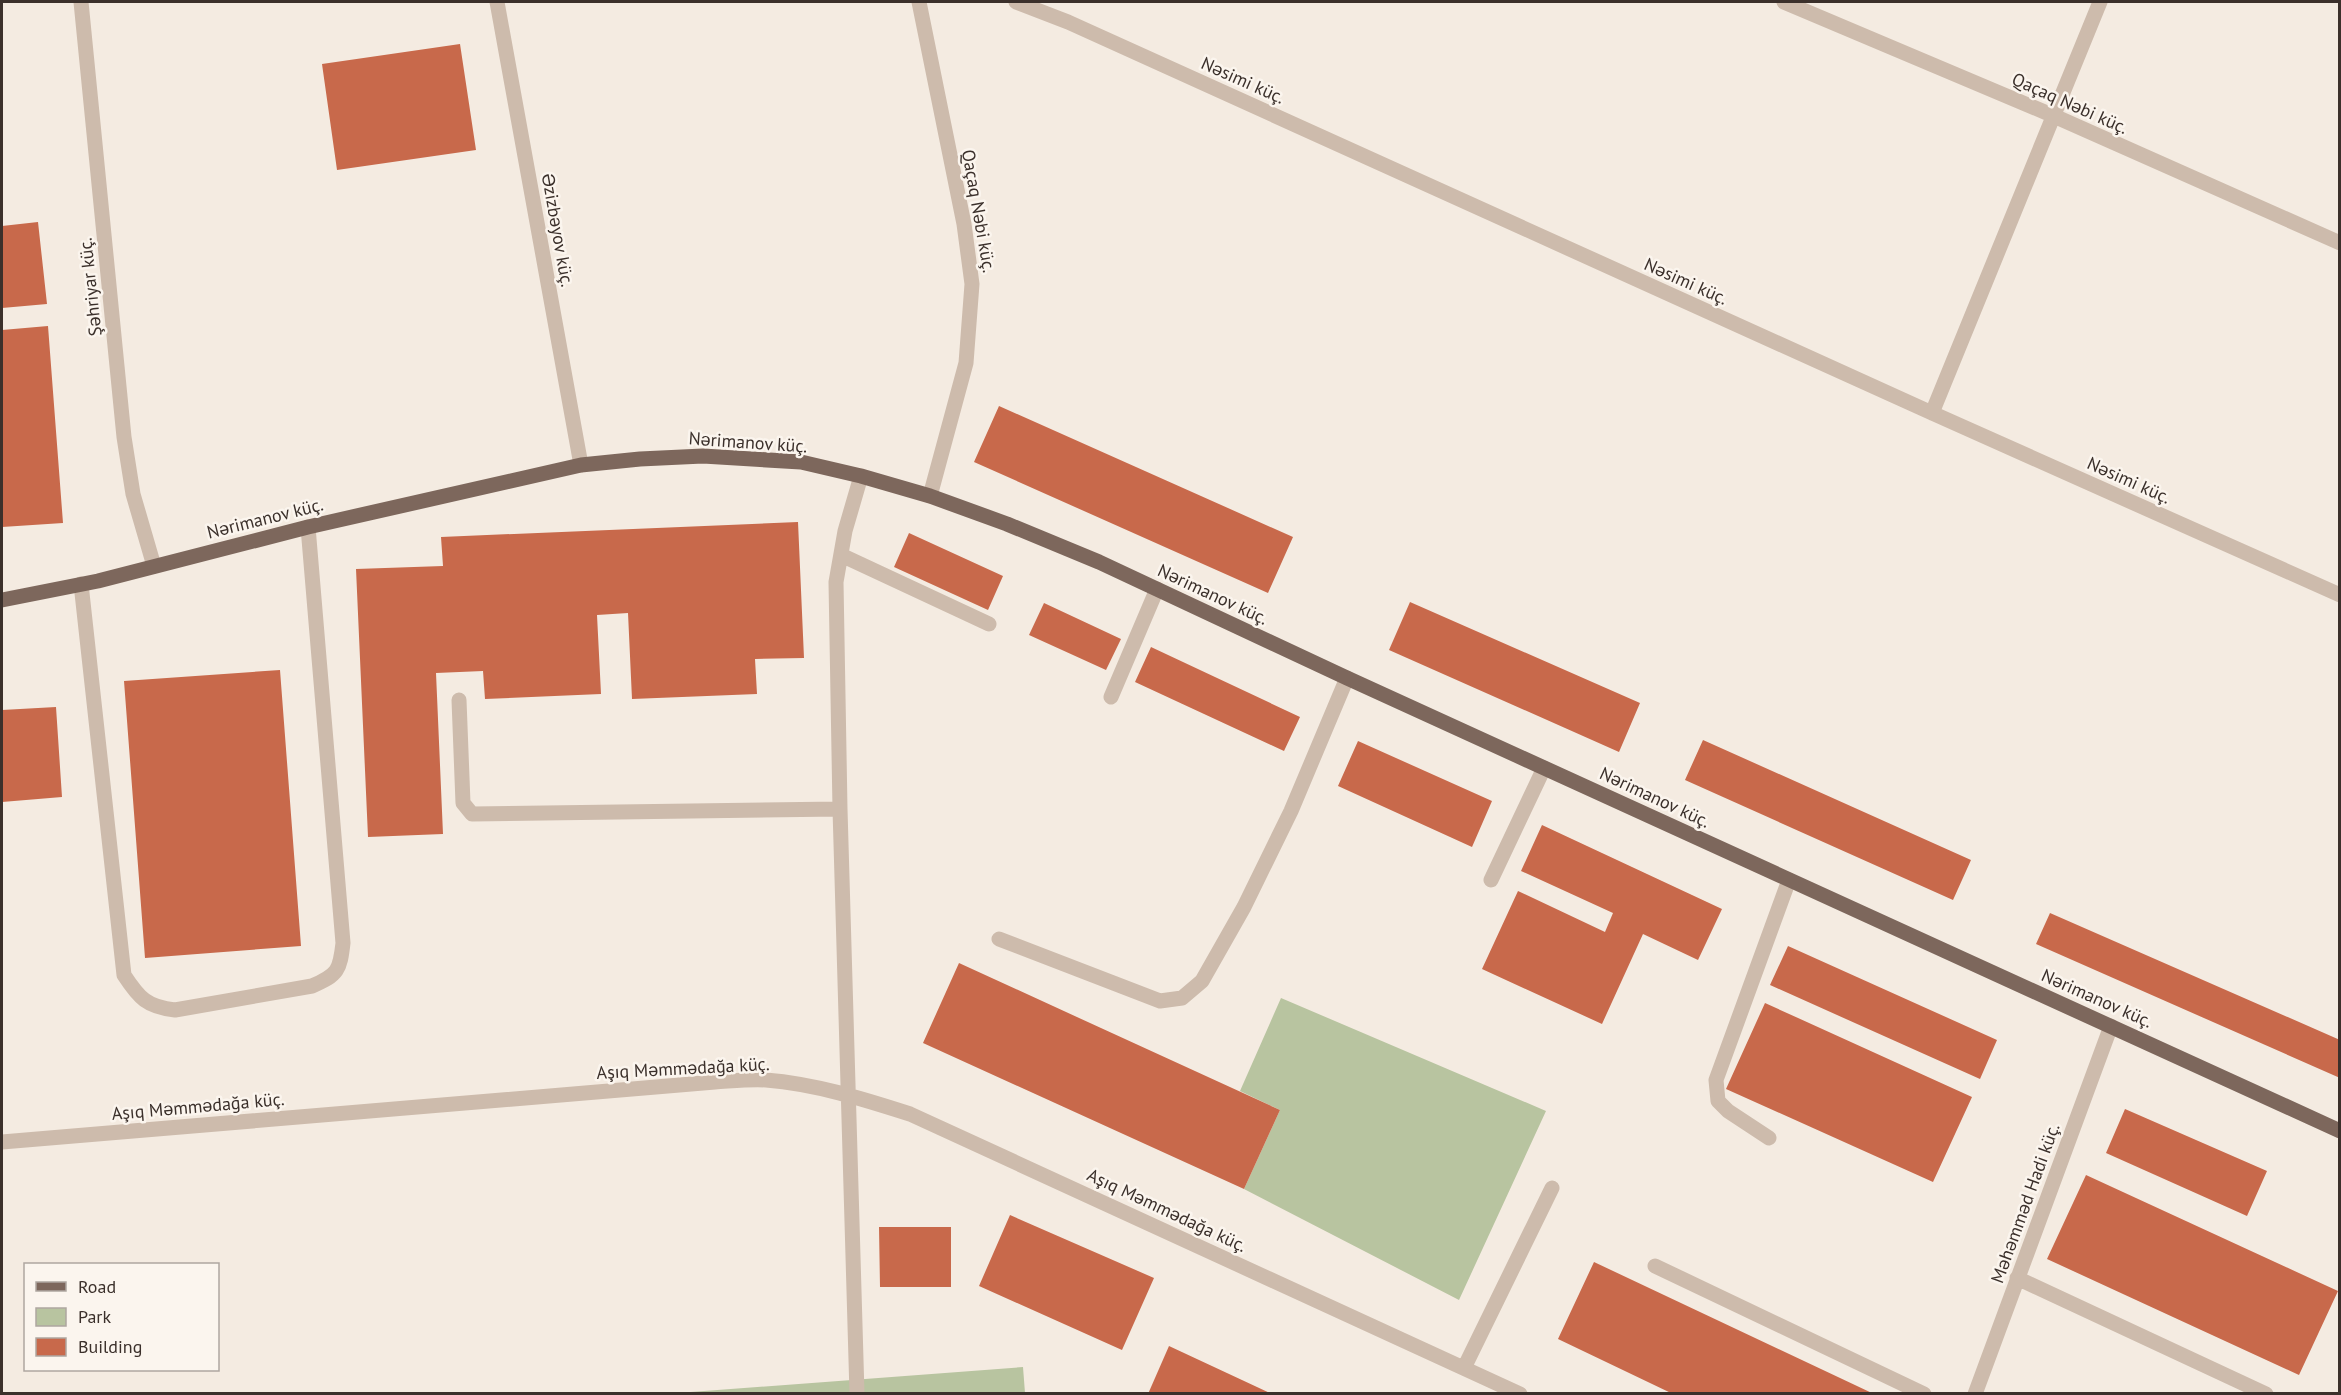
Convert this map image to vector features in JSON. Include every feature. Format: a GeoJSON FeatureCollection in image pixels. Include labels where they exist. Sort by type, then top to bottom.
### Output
{"type":"FeatureCollection","features":[{"type":"Feature","properties":{"kind":"main road","name":"Nərimanov küç."},"geometry":{"type":"LineString","coordinates":[[2,600],[81,584],[308,527],[581,465],[703,456],[801,462],[930,496],[1017,528],[1157,589],[2340,1131]]}},
{"type":"Feature","properties":{"kind":"street","name":"Şəhriyar küç."},"geometry":{"type":"LineString","coordinates":[[81,2],[124,437],[134,494],[154,566]]}},
{"type":"Feature","properties":{"kind":"street","name":"Əzizbəyov küç."},"geometry":{"type":"LineString","coordinates":[[497,2],[581,465]]}},
{"type":"Feature","properties":{"kind":"street","name":"Qaçaq Nəbi küç."},"geometry":{"type":"LineString","coordinates":[[919,2],[964,224],[972,284],[966,363],[930,496]]}},
{"type":"Feature","properties":{"kind":"street","name":"Nəsimi küç."},"geometry":{"type":"LineString","coordinates":[[1016,2],[1068,22],[2340,595]]}},
{"type":"Feature","properties":{"kind":"street","name":"Qaçaq Nəbi küç."},"geometry":{"type":"LineString","coordinates":[[1784,2],[2054,116],[2340,243]]}},
{"type":"Feature","properties":{"kind":"street"},"geometry":{"type":"LineString","coordinates":[[1932,413],[2100,2]]}},
{"type":"Feature","properties":{"kind":"street"},"geometry":{"type":"LineString","coordinates":[[857,1394],[840,809],[836,582],[844,531],[861,476]]}},
{"type":"Feature","properties":{"kind":"street"},"geometry":{"type":"LineString","coordinates":[[81,584],[124,975],[138,996],[156,1008],[175,1010],[312,986],[331,978],[341,964],[343,943],[308,527]]}},
{"type":"Feature","properties":{"kind":"street"},"geometry":{"type":"LineString","coordinates":[[841,555],[989,624]]}},
{"type":"Feature","properties":{"kind":"street"},"geometry":{"type":"LineString","coordinates":[[1111,697],[1157,589]]}},
{"type":"Feature","properties":{"kind":"street"},"geometry":{"type":"LineString","coordinates":[[999,939],[1160,1001],[1182,998],[1202,981],[1244,907],[1291,811],[1347,678]]}},
{"type":"Feature","properties":{"kind":"street"},"geometry":{"type":"LineString","coordinates":[[459,700],[463,803],[472,814],[840,809]]}},
{"type":"Feature","properties":{"kind":"street"},"geometry":{"type":"LineString","coordinates":[[1491,880],[1545,768]]}},
{"type":"Feature","properties":{"kind":"street"},"geometry":{"type":"LineString","coordinates":[[1769,1138],[1728,1111],[1718,1101],[1716,1080],[1789,880]]}},
{"type":"Feature","properties":{"kind":"street","name":"Məhəmməd Hadi küç."},"geometry":{"type":"LineString","coordinates":[[1976,1394],[2111,1026]]}},
{"type":"Feature","properties":{"kind":"street","name":"Aşıq Məmmədağa küç."},"geometry":{"type":"LineString","coordinates":[[2,1142],[715,1082],[764,1080],[806,1085],[848,1094],[910,1114],[1520,1394]]}},
{"type":"Feature","properties":{"kind":"street"},"geometry":{"type":"LineString","coordinates":[[1464,1368],[1552,1188]]}},
{"type":"Feature","properties":{"kind":"street"},"geometry":{"type":"LineString","coordinates":[[1655,1266],[1924,1394]]}},
{"type":"Feature","properties":{"kind":"street"},"geometry":{"type":"LineString","coordinates":[[2017,1278],[2266,1394]]}},
{"type":"Feature","properties":{"kind":"green space"},"geometry":{"type":"Polygon","coordinates":[[[1281,998],[1546,1111],[1459,1300],[1244,1189],[1280,1110],[1240,1091],[1281,998]]]}},
{"type":"Feature","properties":{"kind":"green space"},"geometry":{"type":"Polygon","coordinates":[[[1023,1367],[1025,1393],[664,1394],[1023,1367]]]}},
{"type":"Feature","properties":{"kind":"building"},"geometry":{"type":"Polygon","coordinates":[[[460,44],[476,150],[337,170],[322,64],[460,44]]]}},
{"type":"Feature","properties":{"kind":"building"},"geometry":{"type":"Polygon","coordinates":[[[38,222],[47,304],[2,308],[2,226],[38,222]]]}},
{"type":"Feature","properties":{"kind":"building"},"geometry":{"type":"Polygon","coordinates":[[[48,326],[63,523],[2,527],[2,330],[48,326]]]}},
{"type":"Feature","properties":{"kind":"building"},"geometry":{"type":"Polygon","coordinates":[[[999,406],[1293,537],[1268,593],[974,462],[999,406]]]}},
{"type":"Feature","properties":{"kind":"building"},"geometry":{"type":"Polygon","coordinates":[[[798,522],[804,658],[755,659],[757,694],[632,699],[628,613],[597,615],[601,694],[485,699],[483,671],[436,673],[443,834],[368,837],[356,569],[443,566],[441,537],[798,522]]]}},
{"type":"Feature","properties":{"kind":"building"},"geometry":{"type":"Polygon","coordinates":[[[909,533],[1003,576],[988,610],[894,567],[909,533]]]}},
{"type":"Feature","properties":{"kind":"building"},"geometry":{"type":"Polygon","coordinates":[[[1410,602],[1640,703],[1619,752],[1389,650],[1410,602]]]}},
{"type":"Feature","properties":{"kind":"building"},"geometry":{"type":"Polygon","coordinates":[[[1044,603],[1121,639],[1106,670],[1029,635],[1044,603]]]}},
{"type":"Feature","properties":{"kind":"building"},"geometry":{"type":"Polygon","coordinates":[[[1151,647],[1300,717],[1284,751],[1135,682],[1151,647]]]}},
{"type":"Feature","properties":{"kind":"building"},"geometry":{"type":"Polygon","coordinates":[[[280,670],[301,946],[145,958],[124,681],[280,670]]]}},
{"type":"Feature","properties":{"kind":"building"},"geometry":{"type":"Polygon","coordinates":[[[56,707],[62,797],[2,802],[2,710],[56,707]]]}},
{"type":"Feature","properties":{"kind":"building"},"geometry":{"type":"Polygon","coordinates":[[[1703,740],[1971,860],[1953,900],[1685,780],[1703,740]]]}},
{"type":"Feature","properties":{"kind":"building"},"geometry":{"type":"Polygon","coordinates":[[[1358,741],[1492,801],[1472,847],[1338,786],[1358,741]]]}},
{"type":"Feature","properties":{"kind":"building"},"geometry":{"type":"Polygon","coordinates":[[[1542,825],[1722,909],[1698,960],[1643,934],[1602,1024],[1482,969],[1518,891],[1605,932],[1613,913],[1521,871],[1542,825]]]}},
{"type":"Feature","properties":{"kind":"building"},"geometry":{"type":"Polygon","coordinates":[[[2050,913],[2340,1040],[2340,1078],[2036,944],[2050,913]]]}},
{"type":"Feature","properties":{"kind":"building"},"geometry":{"type":"Polygon","coordinates":[[[1788,946],[1997,1040],[1980,1079],[1770,985],[1788,946]]]}},
{"type":"Feature","properties":{"kind":"building"},"geometry":{"type":"Polygon","coordinates":[[[959,963],[1280,1110],[1244,1189],[923,1043],[959,963]]]}},
{"type":"Feature","properties":{"kind":"building"},"geometry":{"type":"Polygon","coordinates":[[[1765,1003],[1972,1097],[1933,1182],[1726,1089],[1765,1003]]]}},
{"type":"Feature","properties":{"kind":"building"},"geometry":{"type":"Polygon","coordinates":[[[2125,1109],[2267,1171],[2247,1216],[2106,1153],[2125,1109]]]}},
{"type":"Feature","properties":{"kind":"building"},"geometry":{"type":"Polygon","coordinates":[[[2086,1175],[2338,1291],[2299,1375],[2047,1259],[2086,1175]]]}},
{"type":"Feature","properties":{"kind":"building"},"geometry":{"type":"Polygon","coordinates":[[[1010,1215],[1154,1278],[1122,1350],[979,1286],[1010,1215]]]}},
{"type":"Feature","properties":{"kind":"building"},"geometry":{"type":"Polygon","coordinates":[[[879,1227],[951,1227],[951,1287],[880,1287],[879,1227]]]}},
{"type":"Feature","properties":{"kind":"building"},"geometry":{"type":"Polygon","coordinates":[[[1594,1262],[1874,1394],[1673,1394],[1558,1339],[1594,1262]]]}},
{"type":"Feature","properties":{"kind":"building"},"geometry":{"type":"Polygon","coordinates":[[[1169,1346],[1272,1394],[1148,1394],[1169,1346]]]}}]}
